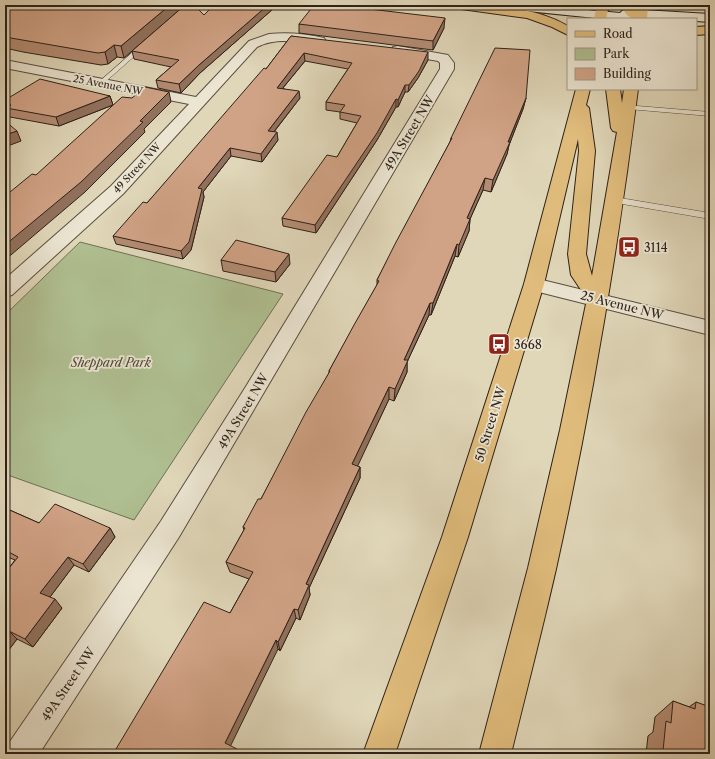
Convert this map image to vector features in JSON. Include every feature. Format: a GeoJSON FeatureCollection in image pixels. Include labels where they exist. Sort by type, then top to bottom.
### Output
{"type":"FeatureCollection","features":[{"type":"Feature","properties":{"kind":"main road"},"geometry":{"type":"LineString","coordinates":[[454,5],[518,14],[541,19],[559,25],[567,30]]}},
{"type":"Feature","properties":{"kind":"main road"},"geometry":{"type":"LineString","coordinates":[[697,31],[710,30]]}},
{"type":"Feature","properties":{"kind":"main road"},"geometry":{"type":"LineString","coordinates":[[613,90],[622,155]]}},
{"type":"Feature","properties":{"kind":"main road"},"geometry":{"type":"LineString","coordinates":[[581,94],[587,137],[587,151],[577,254],[581,275],[597,299]]}},
{"type":"Feature","properties":{"kind":"main road","name":"50 Street NW"},"geometry":{"type":"LineString","coordinates":[[381,750],[455,537],[534,284],[581,94]]}},
{"type":"Feature","properties":{"kind":"main road"},"geometry":{"type":"LineString","coordinates":[[495,754],[542,568],[597,299],[622,155],[629,98]]}},
{"type":"Feature","properties":{"kind":"street"},"geometry":{"type":"LineString","coordinates":[[497,5],[622,11],[710,18]]}},
{"type":"Feature","properties":{"kind":"street"},"geometry":{"type":"LineString","coordinates":[[573,5],[622,11]]}},
{"type":"Feature","properties":{"kind":"street"},"geometry":{"type":"LineString","coordinates":[[655,5],[710,10]]}},
{"type":"Feature","properties":{"kind":"street"},"geometry":{"type":"LineString","coordinates":[[697,25],[710,26]]}},
{"type":"Feature","properties":{"kind":"street","name":"49 Street NW"},"geometry":{"type":"LineString","coordinates":[[5,290],[117,190],[250,47],[262,40],[284,37],[330,43]]}},
{"type":"Feature","properties":{"kind":"street","name":"49A Street NW"},"geometry":{"type":"LineString","coordinates":[[20,754],[132,588],[253,394],[448,66],[445,60],[430,54],[384,49]]}},
{"type":"Feature","properties":{"kind":"street","name":"25 Avenue NW"},"geometry":{"type":"LineString","coordinates":[[5,64],[198,102]]}},
{"type":"Feature","properties":{"kind":"street"},"geometry":{"type":"LineString","coordinates":[[5,77],[19,67]]}},
{"type":"Feature","properties":{"kind":"street","name":"25 Avenue NW"},"geometry":{"type":"LineString","coordinates":[[534,284],[710,328]]}},
{"type":"Feature","properties":{"kind":"lane"},"geometry":{"type":"LineString","coordinates":[[100,83],[146,42]]}},
{"type":"Feature","properties":{"kind":"lane"},"geometry":{"type":"LineString","coordinates":[[629,98],[710,114]]}},
{"type":"Feature","properties":{"kind":"lane"},"geometry":{"type":"LineString","coordinates":[[614,200],[710,216]]}},
{"type":"Feature","properties":{"kind":"green space","name":"Sheppard Park"},"geometry":{"type":"Polygon","coordinates":[[[80,242],[283,294],[134,520],[5,474],[5,315],[80,242]]]}},
{"type":"Feature","properties":{"kind":"building"},"geometry":{"type":"Polygon","coordinates":[[[5,5],[170,5],[121,46],[114,45],[105,52],[98,53],[5,37],[5,5]]]}},
{"type":"Feature","properties":{"kind":"building"},"geometry":{"type":"Polygon","coordinates":[[[185,5],[194,5],[204,15],[213,6],[268,5],[179,84],[156,80],[179,60],[132,51],[185,5]]]}},
{"type":"Feature","properties":{"kind":"building"},"geometry":{"type":"Polygon","coordinates":[[[314,5],[361,8],[445,18],[433,41],[299,24],[314,5]]]}},
{"type":"Feature","properties":{"kind":"building"},"geometry":{"type":"Polygon","coordinates":[[[291,36],[428,52],[419,71],[409,85],[405,85],[398,100],[396,99],[377,133],[315,225],[282,218],[327,155],[337,157],[361,116],[340,112],[345,105],[326,102],[352,63],[304,53],[277,88],[299,91],[268,131],[277,132],[261,154],[230,148],[198,188],[202,189],[189,242],[181,251],[113,236],[143,202],[147,203],[264,68],[266,69],[291,36]]]}},
{"type":"Feature","properties":{"kind":"building"},"geometry":{"type":"Polygon","coordinates":[[[495,48],[530,50],[526,98],[508,142],[510,142],[493,180],[485,178],[467,218],[470,219],[459,245],[457,244],[433,303],[430,303],[404,360],[408,360],[395,389],[389,387],[352,464],[360,467],[306,584],[309,585],[298,610],[294,609],[278,642],[276,640],[225,743],[237,749],[235,754],[113,754],[204,602],[230,613],[253,572],[226,562],[245,528],[243,527],[258,499],[261,499],[306,412],[379,281],[377,280],[452,138],[495,48]]]}},
{"type":"Feature","properties":{"kind":"building"},"geometry":{"type":"Polygon","coordinates":[[[40,79],[110,96],[56,117],[6,108],[11,105],[5,103],[5,100],[40,79]]]}},
{"type":"Feature","properties":{"kind":"building"},"geometry":{"type":"Polygon","coordinates":[[[145,87],[169,92],[140,121],[143,122],[81,182],[5,245],[5,193],[10,192],[32,174],[36,175],[122,97],[132,98],[145,87]]]}},
{"type":"Feature","properties":{"kind":"building"},"geometry":{"type":"Polygon","coordinates":[[[5,121],[17,131],[5,135],[5,121]]]}},
{"type":"Feature","properties":{"kind":"building"},"geometry":{"type":"Polygon","coordinates":[[[236,240],[289,254],[275,272],[221,260],[236,240]]]}},
{"type":"Feature","properties":{"kind":"building"},"geometry":{"type":"Polygon","coordinates":[[[55,504],[110,528],[83,564],[68,557],[40,593],[55,599],[25,639],[9,631],[5,637],[5,573],[18,557],[5,550],[5,508],[39,523],[55,504]]]}},
{"type":"Feature","properties":{"kind":"building"},"geometry":{"type":"Polygon","coordinates":[[[673,701],[695,709],[696,702],[710,707],[710,754],[669,754],[663,751],[666,721],[671,723],[673,701]]]}},
{"type":"Feature","properties":{"kind":"place","name":"3114"},"geometry":{"type":"Point","coordinates":[629,247]}},
{"type":"Feature","properties":{"kind":"place","name":"3668"},"geometry":{"type":"Point","coordinates":[499,344]}}]}
